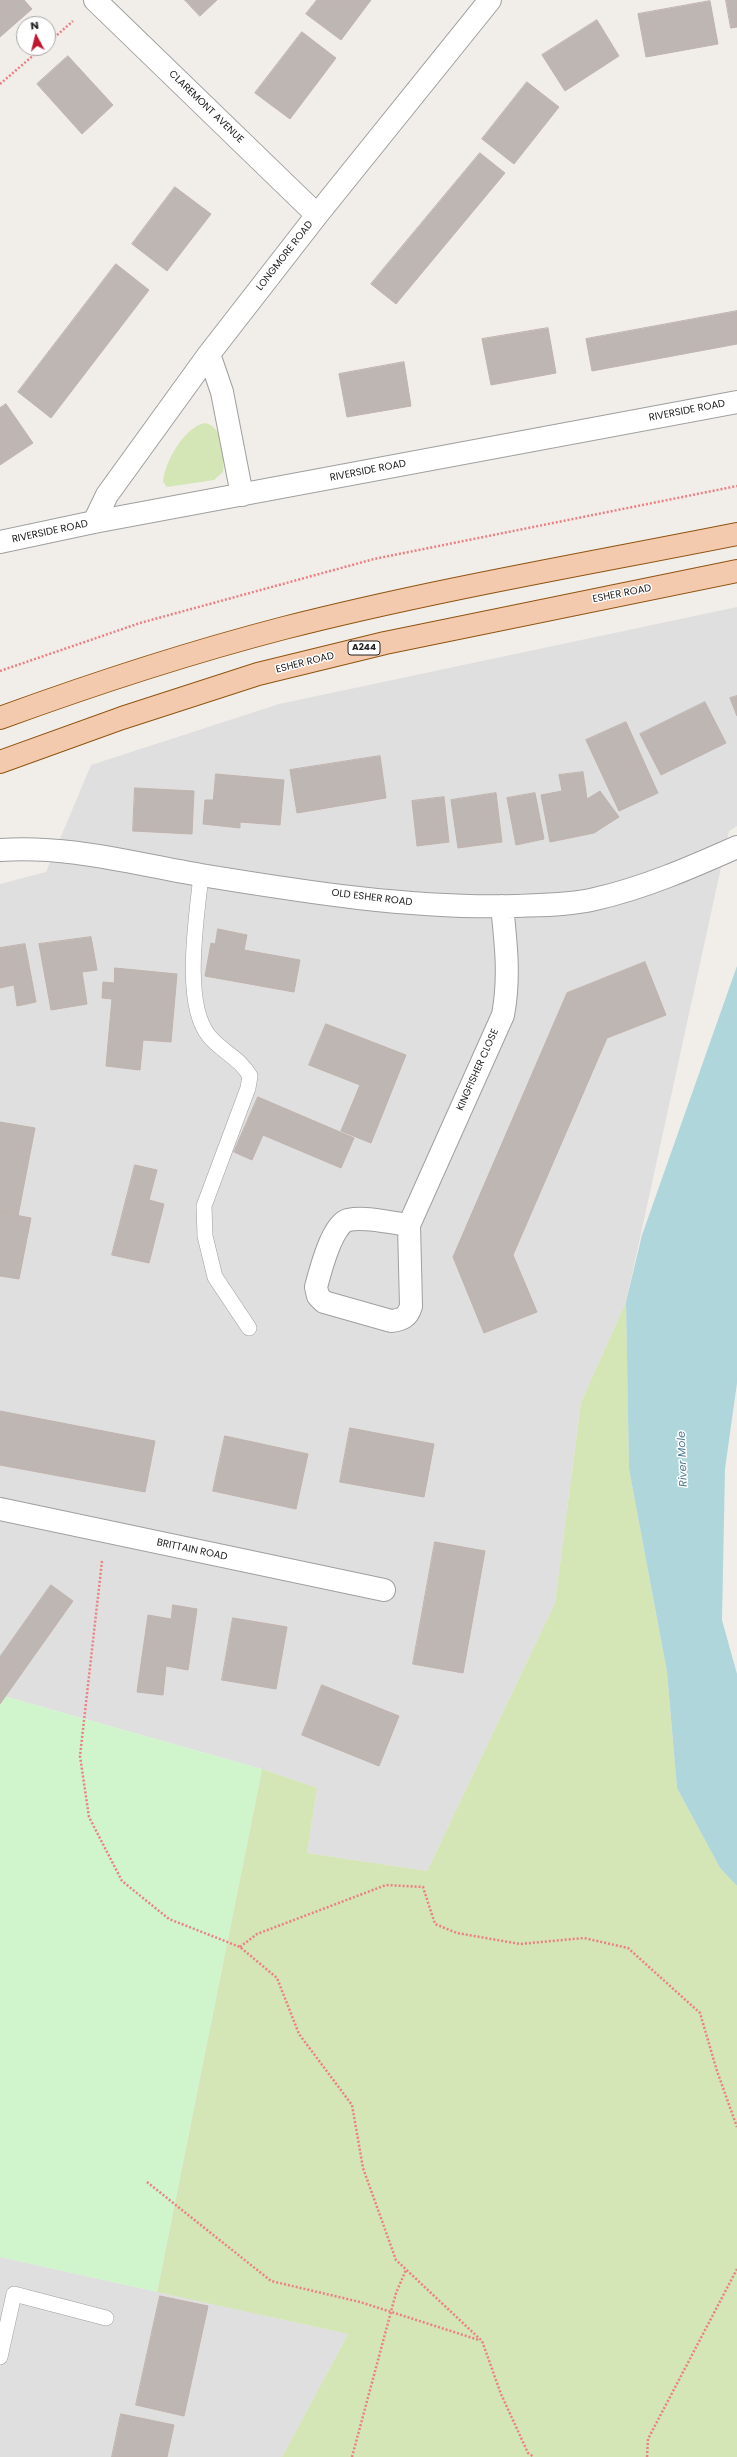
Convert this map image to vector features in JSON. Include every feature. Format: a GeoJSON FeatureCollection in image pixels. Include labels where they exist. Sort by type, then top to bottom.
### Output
{"type":"FeatureCollection","features":[{"type":"Feature","properties":{"kind":"main road"},"geometry":{"type":"LineString","coordinates":[[0,718],[121,675],[285,628],[424,596],[737,534]]}},
{"type":"Feature","properties":{"kind":"main road","name":"ESHER ROAD"},"geometry":{"type":"LineString","coordinates":[[0,762],[122,718],[266,672],[385,643],[737,571]]}},
{"type":"Feature","properties":{"kind":"street","name":"CLAREMONT AVENUE"},"geometry":{"type":"LineString","coordinates":[[95,0],[317,215]]}},
{"type":"Feature","properties":{"kind":"street","name":"LONGMORE ROAD"},"geometry":{"type":"LineString","coordinates":[[94,522],[107,495],[209,354],[317,215],[490,0]]}},
{"type":"Feature","properties":{"kind":"street"},"geometry":{"type":"LineString","coordinates":[[209,354],[222,392],[242,494]]}},
{"type":"Feature","properties":{"kind":"street","name":"RIVERSIDE ROAD"},"geometry":{"type":"LineString","coordinates":[[0,542],[94,522],[737,402]]}},
{"type":"Feature","properties":{"kind":"street","name":"OLD ESHER ROAD"},"geometry":{"type":"LineString","coordinates":[[0,850],[37,848],[77,851],[201,875],[395,901],[445,906],[502,906],[594,900],[693,866],[737,847]]}},
{"type":"Feature","properties":{"kind":"street","name":"KINGFISHER CLOSE"},"geometry":{"type":"LineString","coordinates":[[409,1225],[347,1220],[336,1228],[316,1287],[318,1296],[324,1302],[391,1321],[401,1320],[409,1314],[411,1306],[409,1225],[502,1015],[508,991],[508,956],[502,906]]}},
{"type":"Feature","properties":{"kind":"street","name":"BRITTAIN ROAD"},"geometry":{"type":"LineString","coordinates":[[0,1509],[384,1590]]}},
{"type":"Feature","properties":{"kind":"lane"},"geometry":{"type":"LineString","coordinates":[[201,875],[194,974],[194,1000],[198,1019],[209,1036],[236,1058],[250,1076],[248,1088],[204,1206],[205,1236],[215,1277],[249,1328]]}},
{"type":"Feature","properties":{"kind":"lane"},"geometry":{"type":"LineString","coordinates":[[0,2357],[14,2294],[106,2318]]}},
{"type":"Feature","properties":{"kind":"path"},"geometry":{"type":"LineString","coordinates":[[0,84],[33,56]]}},
{"type":"Feature","properties":{"kind":"path"},"geometry":{"type":"LineString","coordinates":[[0,671],[140,623],[374,559],[737,486]]}},
{"type":"Feature","properties":{"kind":"path"},"geometry":{"type":"LineString","coordinates":[[106,1531],[80,1756],[89,1817],[122,1881],[169,1919],[240,1946],[277,1978],[299,2034],[352,2105],[363,2168],[396,2260],[482,2341],[501,2394],[528,2453],[534,2457]]}},
{"type":"Feature","properties":{"kind":"path"},"geometry":{"type":"LineString","coordinates":[[240,1946],[257,1934],[386,1885],[423,1886],[435,1924],[457,1933],[520,1944],[584,1938],[628,1948],[700,2013],[717,2071],[737,2127]]}},
{"type":"Feature","properties":{"kind":"path"},"geometry":{"type":"LineString","coordinates":[[147,2182],[271,2281],[392,2312],[482,2341]]}},
{"type":"Feature","properties":{"kind":"path"},"geometry":{"type":"LineString","coordinates":[[647,2457],[648,2439],[737,2269]]}},
{"type":"Feature","properties":{"kind":"path"},"geometry":{"type":"LineString","coordinates":[[352,2457],[396,2293],[406,2270]]}},
{"type":"Feature","properties":{"kind":"shaded area"},"geometry":{"type":"Polygon","coordinates":[[[737,607],[737,826],[729,831],[626,1302],[581,1402],[555,1603],[427,1871],[307,1853],[317,1788],[262,1769],[0,1695],[0,884],[46,872],[91,765],[279,704],[737,607]]]}},
{"type":"Feature","properties":{"kind":"shaded area"},"geometry":{"type":"Polygon","coordinates":[[[0,2257],[348,2334],[282,2457],[0,2457],[0,2257]]]}},
{"type":"Feature","properties":{"kind":"green space"},"geometry":{"type":"Polygon","coordinates":[[[205,423],[216,430],[220,436],[224,458],[223,472],[214,480],[167,487],[163,482],[164,474],[171,456],[183,438],[190,431],[205,423]]]}},
{"type":"Feature","properties":{"kind":"green space"},"geometry":{"type":"Polygon","coordinates":[[[626,1302],[629,1469],[667,1672],[677,1788],[720,1868],[737,1886],[737,2457],[282,2457],[348,2334],[157,2292],[262,1769],[317,1788],[307,1853],[427,1871],[555,1603],[581,1402],[626,1302]]]}},
{"type":"Feature","properties":{"kind":"green space"},"geometry":{"type":"Polygon","coordinates":[[[0,1695],[262,1769],[157,2292],[0,2257],[0,1695]]]}},
{"type":"Feature","properties":{"kind":"water","name":"River Mole"},"geometry":{"type":"Polygon","coordinates":[[[737,966],[737,1383],[725,1469],[722,1620],[737,1674],[737,1886],[720,1868],[677,1788],[667,1672],[629,1469],[626,1302],[642,1235],[737,966]]]}},
{"type":"Feature","properties":{"kind":"building"},"geometry":{"type":"Polygon","coordinates":[[[0,0],[24,0],[32,9],[24,16],[16,16],[16,23],[0,37],[0,0]]]}},
{"type":"Feature","properties":{"kind":"building"},"geometry":{"type":"Polygon","coordinates":[[[185,0],[217,0],[200,16],[185,0]]]}},
{"type":"Feature","properties":{"kind":"building"},"geometry":{"type":"Polygon","coordinates":[[[317,0],[371,0],[341,40],[306,14],[317,0]]]}},
{"type":"Feature","properties":{"kind":"building"},"geometry":{"type":"Polygon","coordinates":[[[726,0],[737,0],[737,27],[731,28],[726,0]]]}},
{"type":"Feature","properties":{"kind":"building"},"geometry":{"type":"Polygon","coordinates":[[[710,1],[718,44],[646,57],[638,14],[710,1]]]}},
{"type":"Feature","properties":{"kind":"building"},"geometry":{"type":"Polygon","coordinates":[[[597,20],[619,56],[565,91],[542,55],[597,20]]]}},
{"type":"Feature","properties":{"kind":"building"},"geometry":{"type":"Polygon","coordinates":[[[302,32],[336,58],[290,119],[255,93],[302,32]]]}},
{"type":"Feature","properties":{"kind":"building"},"geometry":{"type":"Polygon","coordinates":[[[68,56],[113,105],[82,134],[37,84],[68,56]]]}},
{"type":"Feature","properties":{"kind":"building"},"geometry":{"type":"Polygon","coordinates":[[[527,82],[559,107],[514,164],[482,139],[527,82]]]}},
{"type":"Feature","properties":{"kind":"building"},"geometry":{"type":"Polygon","coordinates":[[[480,153],[505,173],[396,304],[371,284],[480,153]]]}},
{"type":"Feature","properties":{"kind":"building"},"geometry":{"type":"Polygon","coordinates":[[[175,187],[211,214],[167,271],[132,244],[175,187]]]}},
{"type":"Feature","properties":{"kind":"building"},"geometry":{"type":"Polygon","coordinates":[[[116,264],[149,290],[51,418],[18,392],[116,264]]]}},
{"type":"Feature","properties":{"kind":"building"},"geometry":{"type":"Polygon","coordinates":[[[737,311],[737,344],[592,371],[586,339],[737,311]]]}},
{"type":"Feature","properties":{"kind":"building"},"geometry":{"type":"Polygon","coordinates":[[[548,328],[556,373],[491,385],[482,339],[548,328]]]}},
{"type":"Feature","properties":{"kind":"building"},"geometry":{"type":"Polygon","coordinates":[[[404,362],[411,406],[347,417],[339,374],[404,362]]]}},
{"type":"Feature","properties":{"kind":"building"},"geometry":{"type":"Polygon","coordinates":[[[6,404],[33,443],[0,465],[0,408],[6,404]]]}},
{"type":"Feature","properties":{"kind":"building"},"geometry":{"type":"Polygon","coordinates":[[[737,696],[737,716],[730,698],[737,696]]]}},
{"type":"Feature","properties":{"kind":"building"},"geometry":{"type":"Polygon","coordinates":[[[705,702],[726,743],[661,775],[640,734],[705,702]]]}},
{"type":"Feature","properties":{"kind":"building"},"geometry":{"type":"Polygon","coordinates":[[[626,722],[658,793],[619,811],[586,740],[626,722]]]}},
{"type":"Feature","properties":{"kind":"building"},"geometry":{"type":"Polygon","coordinates":[[[380,756],[386,798],[297,813],[290,770],[380,756]]]}},
{"type":"Feature","properties":{"kind":"building"},"geometry":{"type":"Polygon","coordinates":[[[583,772],[587,799],[600,791],[619,817],[594,833],[550,842],[541,795],[562,791],[559,775],[583,772]]]}},
{"type":"Feature","properties":{"kind":"building"},"geometry":{"type":"Polygon","coordinates":[[[216,774],[284,780],[280,825],[240,822],[240,828],[203,824],[205,800],[213,800],[216,774]]]}},
{"type":"Feature","properties":{"kind":"building"},"geometry":{"type":"Polygon","coordinates":[[[135,788],[194,791],[192,834],[133,831],[135,788]]]}},
{"type":"Feature","properties":{"kind":"building"},"geometry":{"type":"Polygon","coordinates":[[[496,793],[502,842],[458,848],[451,800],[496,793]]]}},
{"type":"Feature","properties":{"kind":"building"},"geometry":{"type":"Polygon","coordinates":[[[535,793],[544,839],[516,845],[507,798],[535,793]]]}},
{"type":"Feature","properties":{"kind":"building"},"geometry":{"type":"Polygon","coordinates":[[[444,797],[449,842],[417,846],[412,801],[444,797]]]}},
{"type":"Feature","properties":{"kind":"building"},"geometry":{"type":"Polygon","coordinates":[[[218,929],[247,935],[244,950],[300,960],[294,992],[205,976],[211,943],[215,944],[218,929]]]}},
{"type":"Feature","properties":{"kind":"building"},"geometry":{"type":"Polygon","coordinates":[[[91,937],[97,970],[82,972],[87,1004],[51,1010],[39,944],[91,937]]]}},
{"type":"Feature","properties":{"kind":"building"},"geometry":{"type":"Polygon","coordinates":[[[25,944],[36,1002],[17,1006],[14,985],[0,988],[0,948],[25,944]]]}},
{"type":"Feature","properties":{"kind":"building"},"geometry":{"type":"Polygon","coordinates":[[[645,962],[666,1015],[607,1038],[513,1255],[537,1312],[484,1333],[453,1257],[567,993],[645,962]]]}},
{"type":"Feature","properties":{"kind":"building"},"geometry":{"type":"Polygon","coordinates":[[[115,968],[177,974],[171,1042],[143,1040],[140,1070],[106,1066],[112,999],[102,998],[103,982],[114,983],[115,968]]]}},
{"type":"Feature","properties":{"kind":"building"},"geometry":{"type":"Polygon","coordinates":[[[326,1024],[406,1055],[371,1143],[341,1131],[360,1085],[309,1065],[326,1024]]]}},
{"type":"Feature","properties":{"kind":"building"},"geometry":{"type":"Polygon","coordinates":[[[258,1097],[354,1138],[341,1168],[263,1135],[252,1160],[234,1152],[258,1097]]]}},
{"type":"Feature","properties":{"kind":"building"},"geometry":{"type":"Polygon","coordinates":[[[0,1122],[35,1128],[18,1216],[0,1212],[0,1122]]]}},
{"type":"Feature","properties":{"kind":"building"},"geometry":{"type":"Polygon","coordinates":[[[135,1165],[157,1170],[149,1200],[164,1204],[149,1263],[112,1255],[135,1165]]]}},
{"type":"Feature","properties":{"kind":"building"},"geometry":{"type":"Polygon","coordinates":[[[0,1212],[31,1218],[19,1279],[0,1276],[0,1212]]]}},
{"type":"Feature","properties":{"kind":"building"},"geometry":{"type":"Polygon","coordinates":[[[0,1411],[155,1441],[145,1492],[0,1465],[0,1411]]]}},
{"type":"Feature","properties":{"kind":"building"},"geometry":{"type":"Polygon","coordinates":[[[350,1428],[434,1444],[424,1497],[340,1482],[350,1428]]]}},
{"type":"Feature","properties":{"kind":"building"},"geometry":{"type":"Polygon","coordinates":[[[225,1436],[308,1454],[296,1509],[213,1491],[225,1436]]]}},
{"type":"Feature","properties":{"kind":"building"},"geometry":{"type":"Polygon","coordinates":[[[435,1542],[485,1551],[463,1673],[413,1664],[435,1542]]]}},
{"type":"Feature","properties":{"kind":"building"},"geometry":{"type":"Polygon","coordinates":[[[51,1585],[73,1601],[0,1704],[0,1657],[51,1585]]]}},
{"type":"Feature","properties":{"kind":"building"},"geometry":{"type":"Polygon","coordinates":[[[173,1605],[197,1609],[188,1670],[166,1666],[163,1695],[137,1692],[148,1615],[171,1619],[173,1605]]]}},
{"type":"Feature","properties":{"kind":"building"},"geometry":{"type":"Polygon","coordinates":[[[233,1618],[287,1627],[276,1689],[222,1680],[233,1618]]]}},
{"type":"Feature","properties":{"kind":"building"},"geometry":{"type":"Polygon","coordinates":[[[322,1685],[399,1716],[379,1766],[302,1735],[322,1685]]]}},
{"type":"Feature","properties":{"kind":"building"},"geometry":{"type":"Polygon","coordinates":[[[160,2296],[208,2306],[184,2416],[136,2405],[160,2296]]]}},
{"type":"Feature","properties":{"kind":"building"},"geometry":{"type":"Polygon","coordinates":[[[121,2414],[174,2425],[167,2457],[112,2457],[121,2414]]]}}]}
